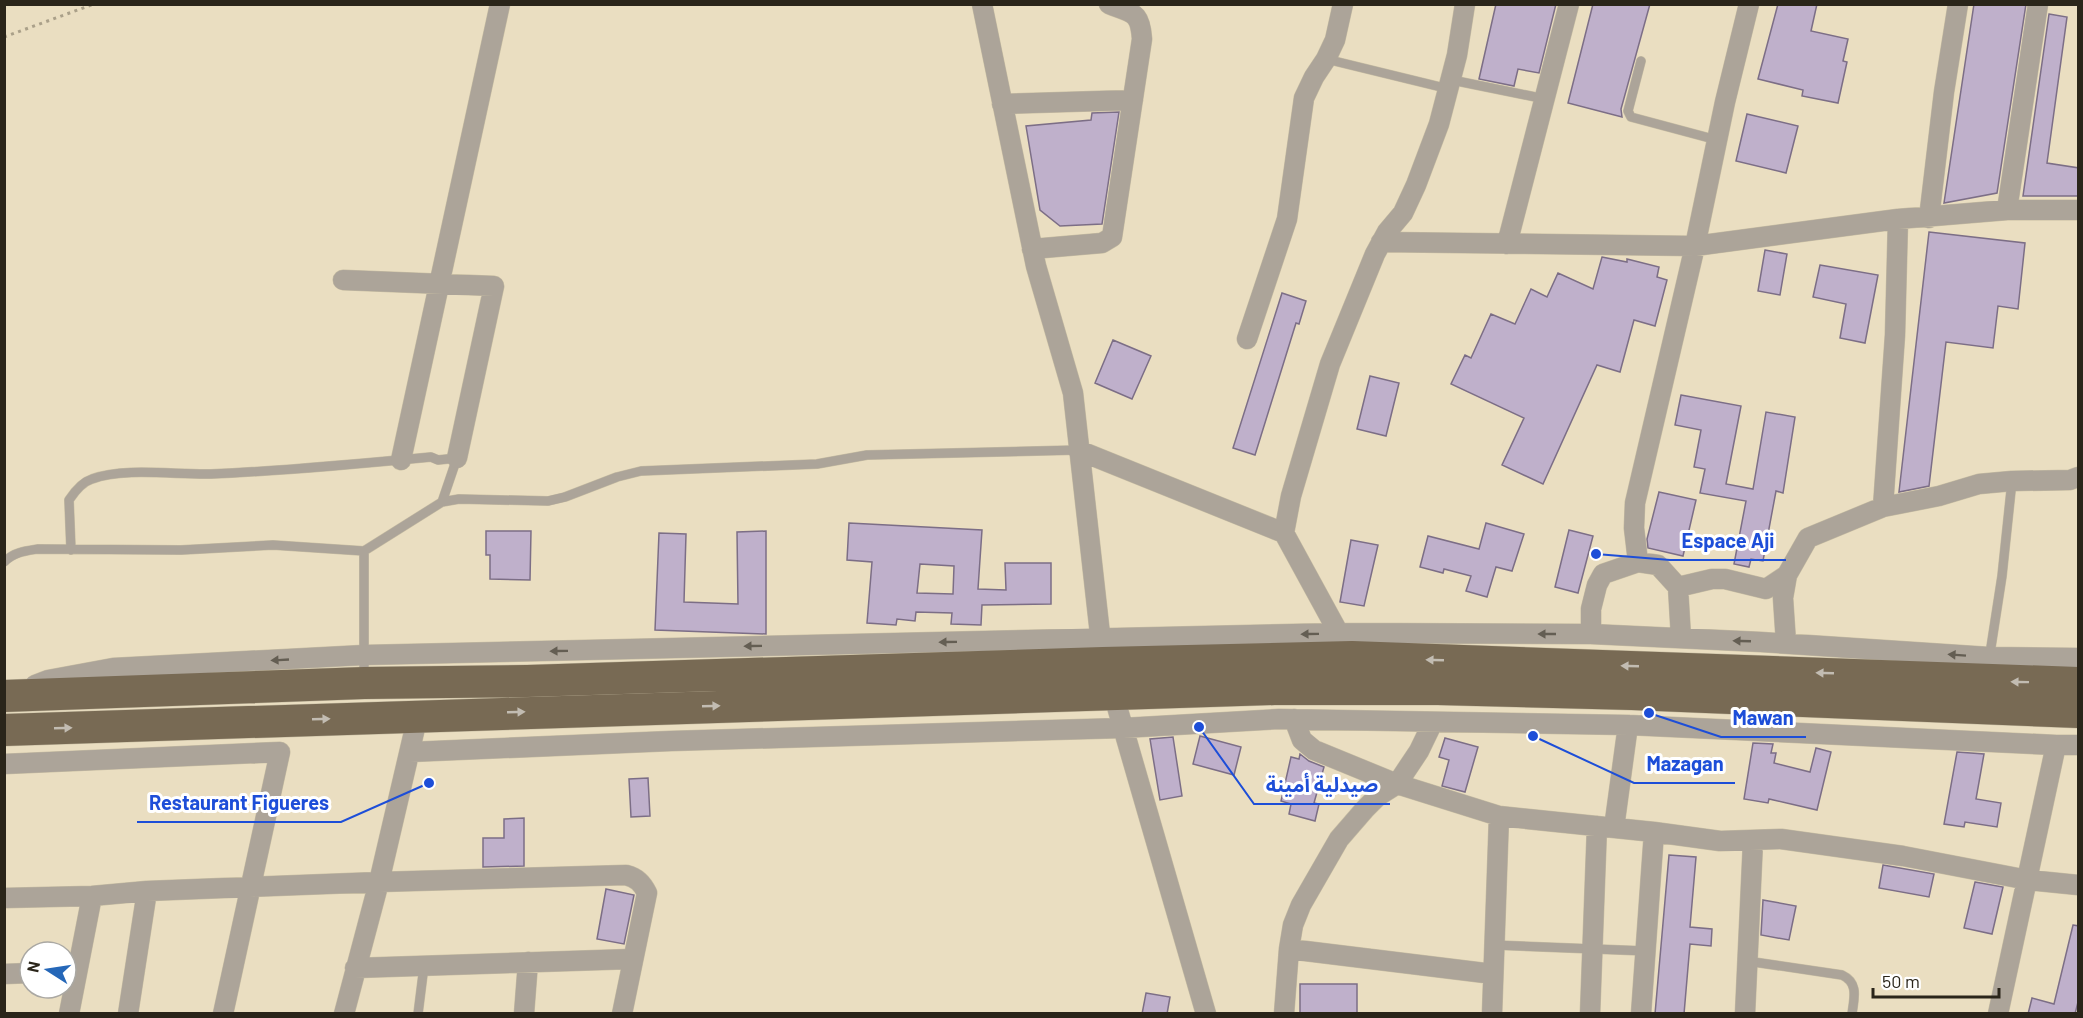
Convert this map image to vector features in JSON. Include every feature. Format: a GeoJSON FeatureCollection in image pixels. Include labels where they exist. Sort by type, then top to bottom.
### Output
{"type":"FeatureCollection","features":[{"type":"Feature","properties":{"kind":"highway"},"geometry":{"type":"LineString","coordinates":[[4,696],[364,669],[527,681],[1102,651],[1345,645],[1831,673],[1987,669],[2079,683]]}},
{"type":"Feature","properties":{"kind":"highway"},"geometry":{"type":"LineString","coordinates":[[4,730],[1274,689],[1438,689],[1697,696],[2079,712]]}},
{"type":"Feature","properties":{"kind":"street"},"geometry":{"type":"LineString","coordinates":[[401,460],[500,4]]}},
{"type":"Feature","properties":{"kind":"street"},"geometry":{"type":"LineString","coordinates":[[982,4],[1032,249],[1073,393],[1102,651],[1206,1014]]}},
{"type":"Feature","properties":{"kind":"street"},"geometry":{"type":"LineString","coordinates":[[1032,249],[1102,243],[1112,237],[1142,39],[1141,23],[1136,16],[1109,4]]}},
{"type":"Feature","properties":{"kind":"street"},"geometry":{"type":"LineString","coordinates":[[1247,339],[1287,219],[1304,98],[1335,40],[1343,4]]}},
{"type":"Feature","properties":{"kind":"street"},"geometry":{"type":"LineString","coordinates":[[1465,4],[1450,85],[1416,185],[1402,213],[1381,242],[1330,364],[1291,496],[1284,533],[1345,645],[1591,634],[1786,643],[1987,669],[2079,658]]}},
{"type":"Feature","properties":{"kind":"street"},"geometry":{"type":"LineString","coordinates":[[1507,244],[1569,4]]}},
{"type":"Feature","properties":{"kind":"street"},"geometry":{"type":"LineString","coordinates":[[1638,562],[1634,528],[1635,503],[1749,4]]}},
{"type":"Feature","properties":{"kind":"street"},"geometry":{"type":"LineString","coordinates":[[1929,218],[1944,92],[1958,4]]}},
{"type":"Feature","properties":{"kind":"street"},"geometry":{"type":"LineString","coordinates":[[2007,210],[2038,4]]}},
{"type":"Feature","properties":{"kind":"street"},"geometry":{"type":"LineString","coordinates":[[1002,104],[1133,100]]}},
{"type":"Feature","properties":{"kind":"street"},"geometry":{"type":"LineString","coordinates":[[1381,242],[1695,246],[1898,219],[2007,210],[2079,210]]}},
{"type":"Feature","properties":{"kind":"street"},"geometry":{"type":"LineString","coordinates":[[1882,507],[1895,335],[1898,219]]}},
{"type":"Feature","properties":{"kind":"street"},"geometry":{"type":"LineString","coordinates":[[343,280],[494,286],[457,458]]}},
{"type":"Feature","properties":{"kind":"street"},"geometry":{"type":"LineString","coordinates":[[1078,450],[1284,533]]}},
{"type":"Feature","properties":{"kind":"street"},"geometry":{"type":"LineString","coordinates":[[1786,643],[1784,598],[1787,575],[1808,538],[1882,507],[1939,496],[1979,484],[2070,480],[2079,477]]}},
{"type":"Feature","properties":{"kind":"street"},"geometry":{"type":"LineString","coordinates":[[1591,634],[1591,609],[1597,585],[1603,574],[1638,562],[1658,565],[1678,586],[1681,638]]}},
{"type":"Feature","properties":{"kind":"street"},"geometry":{"type":"LineString","coordinates":[[1678,586],[1712,579],[1725,579],[1766,589],[1787,575]]}},
{"type":"Feature","properties":{"kind":"street"},"geometry":{"type":"LineString","coordinates":[[344,1014],[379,882],[418,715]]}},
{"type":"Feature","properties":{"kind":"street"},"geometry":{"type":"LineString","coordinates":[[410,752],[683,740],[1123,728],[1294,719],[1628,725],[2079,745]]}},
{"type":"Feature","properties":{"kind":"street"},"geometry":{"type":"LineString","coordinates":[[1294,719],[1302,740],[1314,750],[1396,784],[1499,816],[1720,841],[1781,839],[1892,855],[2028,880],[2079,885]]}},
{"type":"Feature","properties":{"kind":"street"},"geometry":{"type":"LineString","coordinates":[[223,1014],[285,720]]}},
{"type":"Feature","properties":{"kind":"street"},"geometry":{"type":"LineString","coordinates":[[1284,1014],[1288,949],[1293,925],[1301,905],[1339,839],[1378,796],[1396,784],[1419,751],[1433,722]]}},
{"type":"Feature","properties":{"kind":"street"},"geometry":{"type":"LineString","coordinates":[[1590,1014],[1606,827],[1628,725]]}},
{"type":"Feature","properties":{"kind":"street"},"geometry":{"type":"LineString","coordinates":[[1998,1014],[2056,745]]}},
{"type":"Feature","properties":{"kind":"street"},"geometry":{"type":"LineString","coordinates":[[4,764],[279,752]]}},
{"type":"Feature","properties":{"kind":"street"},"geometry":{"type":"LineString","coordinates":[[1492,1014],[1499,816]]}},
{"type":"Feature","properties":{"kind":"street"},"geometry":{"type":"LineString","coordinates":[[1641,1014],[1654,832]]}},
{"type":"Feature","properties":{"kind":"street"},"geometry":{"type":"LineString","coordinates":[[1745,1014],[1753,841]]}},
{"type":"Feature","properties":{"kind":"street"},"geometry":{"type":"LineString","coordinates":[[4,898],[379,882],[626,875],[635,878],[647,893],[622,1014]]}},
{"type":"Feature","properties":{"kind":"street"},"geometry":{"type":"LineString","coordinates":[[128,1014],[147,891]]}},
{"type":"Feature","properties":{"kind":"street"},"geometry":{"type":"LineString","coordinates":[[78,947],[92,896]]}},
{"type":"Feature","properties":{"kind":"street"},"geometry":{"type":"LineString","coordinates":[[1288,949],[1493,974]]}},
{"type":"Feature","properties":{"kind":"street"},"geometry":{"type":"LineString","coordinates":[[355,968],[632,959]]}},
{"type":"Feature","properties":{"kind":"street"},"geometry":{"type":"LineString","coordinates":[[524,1014],[528,962]]}},
{"type":"Feature","properties":{"kind":"lane"},"geometry":{"type":"LineString","coordinates":[[1326,59],[1450,85],[1545,99]]}},
{"type":"Feature","properties":{"kind":"lane"},"geometry":{"type":"LineString","coordinates":[[1641,61],[1628,111],[1631,117],[1717,140]]}},
{"type":"Feature","properties":{"kind":"lane"},"geometry":{"type":"LineString","coordinates":[[4,562],[23,551],[181,550],[273,545],[364,551],[442,502],[459,499],[548,501],[641,471],[817,464],[867,455],[1078,450]]}},
{"type":"Feature","properties":{"kind":"lane"},"geometry":{"type":"LineString","coordinates":[[70,550],[69,500],[84,482],[94,478],[127,474],[210,474],[320,468],[431,457],[438,460],[457,458],[442,502]]}},
{"type":"Feature","properties":{"kind":"lane"},"geometry":{"type":"LineString","coordinates":[[1987,669],[2002,576],[2012,481]]}},
{"type":"Feature","properties":{"kind":"lane"},"geometry":{"type":"LineString","coordinates":[[364,551],[364,669]]}},
{"type":"Feature","properties":{"kind":"lane"},"geometry":{"type":"LineString","coordinates":[[1494,945],[1646,951]]}},
{"type":"Feature","properties":{"kind":"lane"},"geometry":{"type":"LineString","coordinates":[[1748,960],[1842,975],[1848,978],[1855,992],[1852,1014]]}},
{"type":"Feature","properties":{"kind":"lane"},"geometry":{"type":"LineString","coordinates":[[418,1014],[424,966]]}},
{"type":"Feature","properties":{"kind":"path"},"geometry":{"type":"LineString","coordinates":[[4,37],[94,4]]}},
{"type":"Feature","properties":{"kind":"building"},"geometry":{"type":"Polygon","coordinates":[[[1496,4],[1556,4],[1539,73],[1518,69],[1514,86],[1479,79],[1496,4]]]}},
{"type":"Feature","properties":{"kind":"building"},"geometry":{"type":"Polygon","coordinates":[[[1593,4],[1650,4],[1621,109],[1622,117],[1568,103],[1593,4]]]}},
{"type":"Feature","properties":{"kind":"building"},"geometry":{"type":"Polygon","coordinates":[[[1778,4],[1817,4],[1811,31],[1848,39],[1843,61],[1847,62],[1838,103],[1802,96],[1803,90],[1758,79],[1778,4]]]}},
{"type":"Feature","properties":{"kind":"building"},"geometry":{"type":"Polygon","coordinates":[[[1974,4],[2026,4],[1997,193],[1944,203],[1974,4]]]}},
{"type":"Feature","properties":{"kind":"building"},"geometry":{"type":"Polygon","coordinates":[[[2049,14],[2067,17],[2047,163],[2079,168],[2079,196],[2023,196],[2049,14]]]}},
{"type":"Feature","properties":{"kind":"building"},"geometry":{"type":"Polygon","coordinates":[[[1119,112],[1102,224],[1060,226],[1040,210],[1026,126],[1091,120],[1092,113],[1119,112]]]}},
{"type":"Feature","properties":{"kind":"building"},"geometry":{"type":"Polygon","coordinates":[[[1747,114],[1798,126],[1786,173],[1736,161],[1747,114]]]}},
{"type":"Feature","properties":{"kind":"building"},"geometry":{"type":"Polygon","coordinates":[[[1929,232],[2025,243],[2018,309],[1998,306],[1993,348],[1946,342],[1929,486],[1899,492],[1929,232]]]}},
{"type":"Feature","properties":{"kind":"building"},"geometry":{"type":"Polygon","coordinates":[[[1765,250],[1787,254],[1780,295],[1758,291],[1765,250]]]}},
{"type":"Feature","properties":{"kind":"building"},"geometry":{"type":"Polygon","coordinates":[[[1602,257],[1627,262],[1627,259],[1659,267],[1657,277],[1667,280],[1655,326],[1634,320],[1620,372],[1597,365],[1543,484],[1502,465],[1524,418],[1451,384],[1465,355],[1471,358],[1491,314],[1515,324],[1531,289],[1547,297],[1558,273],[1593,289],[1602,257]]]}},
{"type":"Feature","properties":{"kind":"building"},"geometry":{"type":"Polygon","coordinates":[[[1820,265],[1878,275],[1865,343],[1840,338],[1846,304],[1813,297],[1820,265]]]}},
{"type":"Feature","properties":{"kind":"building"},"geometry":{"type":"Polygon","coordinates":[[[1282,293],[1306,301],[1299,324],[1296,323],[1255,455],[1233,448],[1282,293]]]}},
{"type":"Feature","properties":{"kind":"building"},"geometry":{"type":"Polygon","coordinates":[[[1113,340],[1151,356],[1132,399],[1095,383],[1113,340]]]}},
{"type":"Feature","properties":{"kind":"building"},"geometry":{"type":"Polygon","coordinates":[[[1370,376],[1399,383],[1386,436],[1357,429],[1370,376]]]}},
{"type":"Feature","properties":{"kind":"building"},"geometry":{"type":"Polygon","coordinates":[[[1681,395],[1741,406],[1726,484],[1753,489],[1766,412],[1795,417],[1783,493],[1776,491],[1763,561],[1751,559],[1749,567],[1734,564],[1746,501],[1700,493],[1705,469],[1694,467],[1701,430],[1675,425],[1681,395]]]}},
{"type":"Feature","properties":{"kind":"building"},"geometry":{"type":"Polygon","coordinates":[[[1659,492],[1696,500],[1683,556],[1648,548],[1647,539],[1659,492]]]}},
{"type":"Feature","properties":{"kind":"building"},"geometry":{"type":"Polygon","coordinates":[[[849,523],[982,530],[978,589],[1006,590],[1005,563],[1051,563],[1051,604],[982,605],[981,625],[951,624],[952,613],[916,612],[915,621],[897,619],[896,625],[867,623],[872,562],[847,560],[849,523]],[[920,564],[917,593],[953,594],[954,566],[920,564]]]}},
{"type":"Feature","properties":{"kind":"building"},"geometry":{"type":"Polygon","coordinates":[[[1486,523],[1524,534],[1512,571],[1496,567],[1487,597],[1466,591],[1471,576],[1444,569],[1443,573],[1420,567],[1428,536],[1479,549],[1486,523]]]}},
{"type":"Feature","properties":{"kind":"building"},"geometry":{"type":"Polygon","coordinates":[[[1569,530],[1593,536],[1578,593],[1555,587],[1569,530]]]}},
{"type":"Feature","properties":{"kind":"building"},"geometry":{"type":"Polygon","coordinates":[[[486,531],[531,531],[530,580],[490,579],[490,555],[486,555],[486,531]]]}},
{"type":"Feature","properties":{"kind":"building"},"geometry":{"type":"Polygon","coordinates":[[[766,531],[766,634],[655,630],[659,533],[686,534],[684,602],[738,604],[737,532],[766,531]]]}},
{"type":"Feature","properties":{"kind":"building"},"geometry":{"type":"Polygon","coordinates":[[[1351,540],[1378,545],[1364,606],[1340,602],[1351,540]]]}},
{"type":"Feature","properties":{"kind":"building"},"geometry":{"type":"Polygon","coordinates":[[[1200,736],[1241,747],[1234,775],[1193,764],[1200,736]]]}},
{"type":"Feature","properties":{"kind":"building"},"geometry":{"type":"Polygon","coordinates":[[[1173,737],[1182,796],[1160,800],[1150,739],[1173,737]]]}},
{"type":"Feature","properties":{"kind":"building"},"geometry":{"type":"Polygon","coordinates":[[[1445,738],[1478,747],[1465,792],[1442,786],[1449,760],[1439,757],[1445,738]]]}},
{"type":"Feature","properties":{"kind":"building"},"geometry":{"type":"Polygon","coordinates":[[[1753,743],[1773,744],[1771,753],[1776,753],[1774,763],[1810,772],[1816,748],[1831,752],[1817,810],[1769,799],[1768,803],[1744,799],[1753,743]]]}},
{"type":"Feature","properties":{"kind":"building"},"geometry":{"type":"Polygon","coordinates":[[[1957,752],[1984,754],[1976,799],[2001,803],[1997,827],[1965,822],[1964,827],[1944,824],[1957,752]]]}},
{"type":"Feature","properties":{"kind":"building"},"geometry":{"type":"Polygon","coordinates":[[[1300,754],[1309,761],[1324,767],[1314,803],[1319,804],[1315,821],[1289,814],[1291,804],[1281,801],[1291,757],[1299,759],[1300,754]]]}},
{"type":"Feature","properties":{"kind":"building"},"geometry":{"type":"Polygon","coordinates":[[[648,778],[650,816],[631,817],[629,779],[648,778]]]}},
{"type":"Feature","properties":{"kind":"building"},"geometry":{"type":"Polygon","coordinates":[[[524,818],[524,866],[483,867],[483,838],[504,838],[504,819],[524,818]]]}},
{"type":"Feature","properties":{"kind":"building"},"geometry":{"type":"Polygon","coordinates":[[[1669,855],[1696,857],[1690,927],[1712,929],[1711,946],[1690,944],[1684,1014],[1655,1014],[1669,855]]]}},
{"type":"Feature","properties":{"kind":"building"},"geometry":{"type":"Polygon","coordinates":[[[1883,865],[1934,874],[1929,897],[1879,888],[1883,865]]]}},
{"type":"Feature","properties":{"kind":"building"},"geometry":{"type":"Polygon","coordinates":[[[1975,882],[2003,887],[1992,934],[1964,928],[1975,882]]]}},
{"type":"Feature","properties":{"kind":"building"},"geometry":{"type":"Polygon","coordinates":[[[606,889],[634,895],[624,944],[597,939],[606,889]]]}},
{"type":"Feature","properties":{"kind":"building"},"geometry":{"type":"Polygon","coordinates":[[[1763,900],[1796,906],[1789,940],[1761,935],[1763,900]]]}},
{"type":"Feature","properties":{"kind":"building"},"geometry":{"type":"Polygon","coordinates":[[[2073,925],[2079,926],[2079,998],[2075,1014],[2028,1014],[2032,998],[2054,1004],[2073,925]]]}},
{"type":"Feature","properties":{"kind":"building"},"geometry":{"type":"Polygon","coordinates":[[[1300,984],[1357,984],[1357,1014],[1300,1014],[1300,984]]]}},
{"type":"Feature","properties":{"kind":"building"},"geometry":{"type":"Polygon","coordinates":[[[1146,993],[1170,997],[1167,1014],[1142,1014],[1146,993]]]}},
{"type":"Feature","properties":{"kind":"place","name":"Espace Aji"},"geometry":{"type":"Point","coordinates":[1596,554]}},
{"type":"Feature","properties":{"kind":"place","name":"Mawan"},"geometry":{"type":"Point","coordinates":[1649,713]}},
{"type":"Feature","properties":{"kind":"place","name":"صيدلية أمينة"},"geometry":{"type":"Point","coordinates":[1199,727]}},
{"type":"Feature","properties":{"kind":"place","name":"Mazagan"},"geometry":{"type":"Point","coordinates":[1533,736]}},
{"type":"Feature","properties":{"kind":"place","name":"Restaurant Figueres"},"geometry":{"type":"Point","coordinates":[429,783]}}]}
